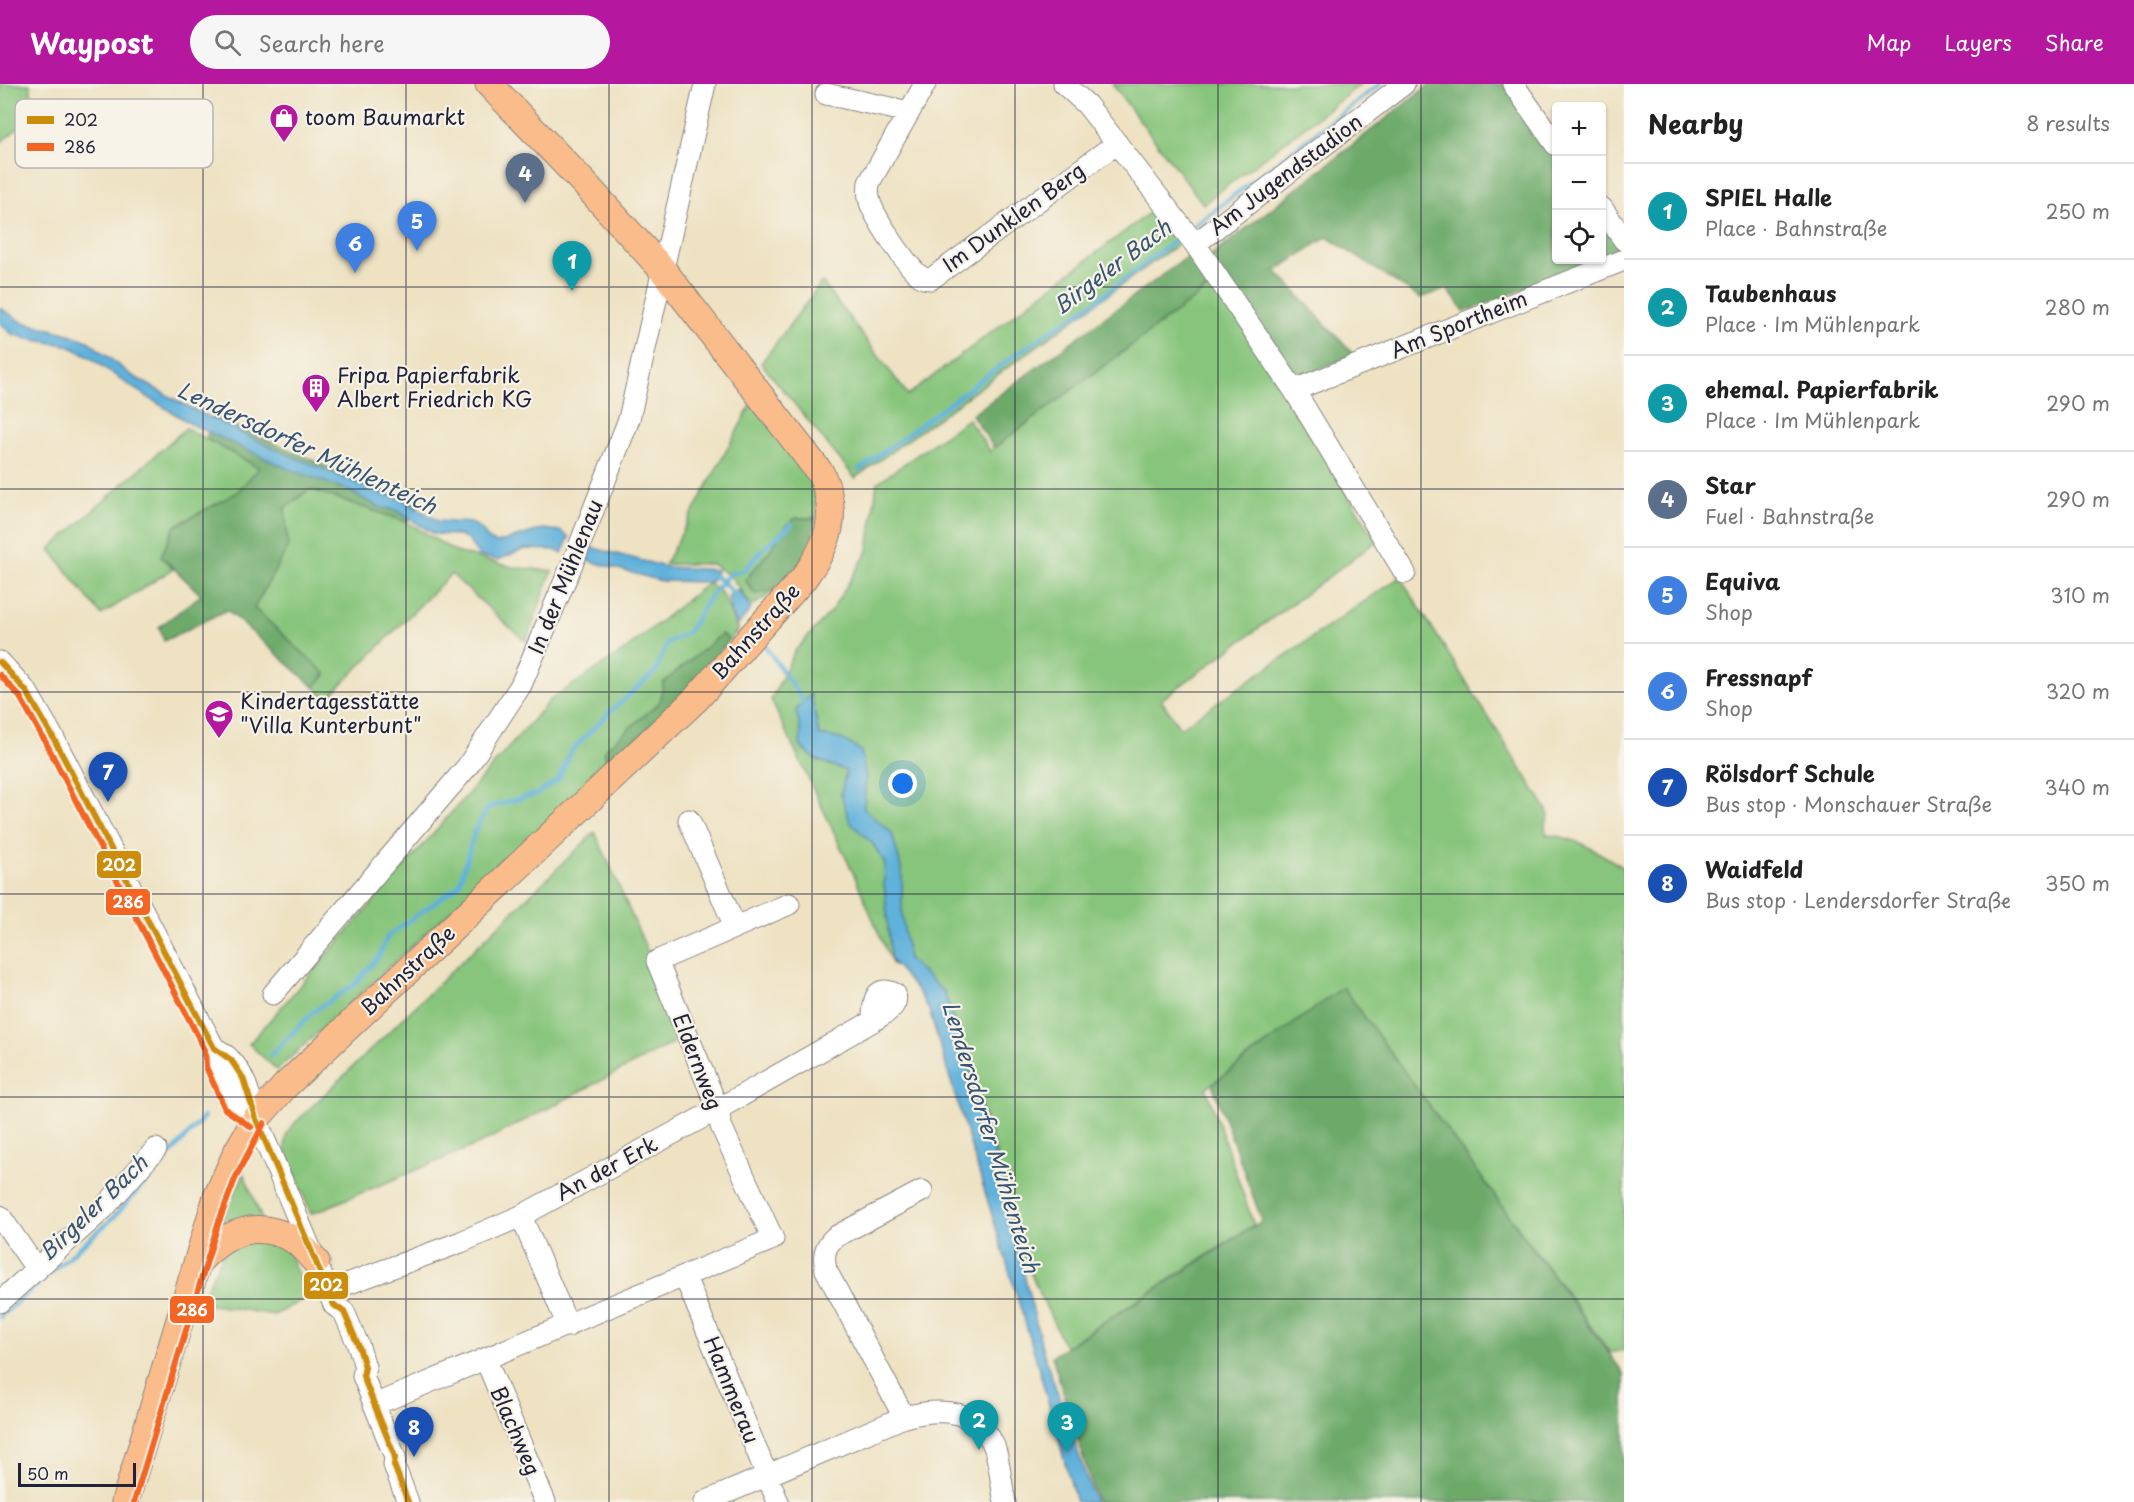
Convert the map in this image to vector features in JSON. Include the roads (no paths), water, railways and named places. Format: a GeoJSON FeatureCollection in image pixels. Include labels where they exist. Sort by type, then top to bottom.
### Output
{"type":"FeatureCollection","features":[{"type":"Feature","properties":{"kind":"main road","name":"Bahnstraße"},"geometry":{"type":"LineString","coordinates":[[125,1502],[209,1221],[226,1174],[256,1119],[286,1085],[696,699],[764,624],[818,559],[828,533],[831,511],[829,492],[821,474],[662,269],[489,84]]}},
{"type":"Feature","properties":{"kind":"main road"},"geometry":{"type":"LineString","coordinates":[[197,1263],[213,1246],[228,1236],[255,1229],[287,1236],[297,1242],[316,1262]]}},
{"type":"Feature","properties":{"kind":"street","name":"In der Mühlenau"},"geometry":{"type":"LineString","coordinates":[[273,994],[454,782],[484,742],[521,685],[629,419],[705,84]]}},
{"type":"Feature","properties":{"kind":"street","name":"Im Dunklen Berg"},"geometry":{"type":"LineString","coordinates":[[925,84],[868,183],[867,192],[874,214],[882,227],[915,273],[923,278],[931,279],[1117,142]]}},
{"type":"Feature","properties":{"kind":"street"},"geometry":{"type":"LineString","coordinates":[[1064,84],[1087,105],[1189,235],[1294,390],[1405,573]]}},
{"type":"Feature","properties":{"kind":"street","name":"Am Jugendstadion"},"geometry":{"type":"LineString","coordinates":[[1189,235],[1404,84]]}},
{"type":"Feature","properties":{"kind":"street"},"geometry":{"type":"LineString","coordinates":[[1513,84],[1552,139]]}},
{"type":"Feature","properties":{"kind":"street"},"geometry":{"type":"LineString","coordinates":[[826,94],[909,112]]}},
{"type":"Feature","properties":{"kind":"street"},"geometry":{"type":"LineString","coordinates":[[1603,210],[1624,240]]}},
{"type":"Feature","properties":{"kind":"street","name":"Am Sportheim"},"geometry":{"type":"LineString","coordinates":[[1294,390],[1624,260]]}},
{"type":"Feature","properties":{"kind":"street"},"geometry":{"type":"LineString","coordinates":[[0,662],[27,692],[54,739],[214,1048],[214,1064],[233,1104],[256,1119],[331,1298],[331,1316],[336,1329],[355,1371],[363,1376],[395,1457],[405,1466],[421,1502]]}},
{"type":"Feature","properties":{"kind":"street"},"geometry":{"type":"LineString","coordinates":[[689,820],[735,927]]}},
{"type":"Feature","properties":{"kind":"street","name":"Eldernweg"},"geometry":{"type":"LineString","coordinates":[[685,1277],[773,1239],[721,1126],[718,1109],[657,961],[789,904]]}},
{"type":"Feature","properties":{"kind":"street","name":"An der Erk"},"geometry":{"type":"LineString","coordinates":[[331,1298],[521,1216],[718,1109],[873,1021]]}},
{"type":"Feature","properties":{"kind":"street"},"geometry":{"type":"LineString","coordinates":[[0,1302],[103,1209],[156,1149]]}},
{"type":"Feature","properties":{"kind":"street"},"geometry":{"type":"LineString","coordinates":[[904,1417],[826,1270],[824,1254],[828,1244],[836,1237],[922,1191]]}},
{"type":"Feature","properties":{"kind":"street"},"geometry":{"type":"LineString","coordinates":[[0,1216],[37,1270]]}},
{"type":"Feature","properties":{"kind":"street"},"geometry":{"type":"LineString","coordinates":[[521,1216],[568,1326]]}},
{"type":"Feature","properties":{"kind":"street"},"geometry":{"type":"LineString","coordinates":[[374,1405],[685,1277]]}},
{"type":"Feature","properties":{"kind":"street","name":"Hammerau"},"geometry":{"type":"LineString","coordinates":[[685,1277],[778,1502]]}},
{"type":"Feature","properties":{"kind":"street","name":"Blachweg"},"geometry":{"type":"LineString","coordinates":[[486,1360],[545,1502]]}},
{"type":"Feature","properties":{"kind":"street"},"geometry":{"type":"LineString","coordinates":[[705,1502],[904,1417],[923,1412],[944,1411],[960,1413],[988,1434],[994,1448],[1005,1502]]}},
{"type":"Feature","properties":{"kind":"street"},"geometry":{"type":"LineString","coordinates":[[395,1457],[394,1465],[408,1502]]}},
{"type":"Feature","properties":{"kind":"water"},"geometry":{"type":"Polygon","coordinates":[[[0,308],[22,322],[88,341],[131,375],[181,403],[277,450],[404,500],[438,521],[472,523],[481,529],[489,540],[497,543],[543,529],[560,531],[569,537],[562,553],[554,550],[525,549],[498,560],[479,556],[467,538],[434,534],[396,510],[379,507],[349,491],[284,467],[191,424],[130,386],[85,354],[66,345],[12,334],[0,323],[0,308]]]}},
{"type":"Feature","properties":{"kind":"water"},"geometry":{"type":"Polygon","coordinates":[[[590,547],[666,567],[717,570],[711,582],[661,581],[586,560],[590,547]]]}},
{"type":"Feature","properties":{"kind":"water"},"geometry":{"type":"Polygon","coordinates":[[[738,589],[751,609],[738,625],[728,598],[738,589]]]}},
{"type":"Feature","properties":{"kind":"water"},"geometry":{"type":"Polygon","coordinates":[[[811,694],[819,735],[842,739],[861,751],[866,777],[864,809],[892,833],[902,871],[902,914],[908,959],[944,992],[991,1141],[1043,1351],[1095,1502],[1076,1502],[1035,1355],[929,1010],[919,993],[891,960],[884,883],[885,864],[873,844],[850,822],[841,794],[846,771],[815,759],[800,746],[801,732],[796,710],[811,694]]]}},
{"type":"Feature","properties":{"kind":"waterway","name":"Birgeler Bach"},"geometry":{"type":"LineString","coordinates":[[1191,228],[1380,84]]}},
{"type":"Feature","properties":{"kind":"waterway","name":"Birgeler Bach"},"geometry":{"type":"LineString","coordinates":[[859,470],[1015,355],[1096,301],[1182,235]]}},
{"type":"Feature","properties":{"kind":"waterway","name":"Birgeler Bach"},"geometry":{"type":"LineString","coordinates":[[270,1056],[313,1012],[355,984],[379,956],[388,936],[459,885],[475,830],[489,807],[537,794],[558,780],[571,751],[656,671],[667,643],[688,632],[713,592],[731,573],[744,571],[763,549],[792,524]]}},
{"type":"Feature","properties":{"kind":"waterway","name":"Birgeler Bach"},"geometry":{"type":"LineString","coordinates":[[708,575],[716,577],[735,597]]}},
{"type":"Feature","properties":{"kind":"waterway","name":"Lendersdorfer Mühlenteich"},"geometry":{"type":"LineString","coordinates":[[761,640],[804,702],[805,708]]}},
{"type":"Feature","properties":{"kind":"waterway","name":"Birgeler Bach"},"geometry":{"type":"LineString","coordinates":[[0,1317],[113,1218],[204,1117]]}},
{"type":"Feature","properties":{"kind":"place","name":"toom Baumarkt"},"geometry":{"type":"Point","coordinates":[284,144]}},
{"type":"Feature","properties":{"kind":"place","name":"Star"},"geometry":{"type":"Point","coordinates":[525,203]}},
{"type":"Feature","properties":{"kind":"place","name":"Equiva"},"geometry":{"type":"Point","coordinates":[417,251]}},
{"type":"Feature","properties":{"kind":"place","name":"Fressnapf"},"geometry":{"type":"Point","coordinates":[355,273]}},
{"type":"Feature","properties":{"kind":"place","name":"SPIEL Halle"},"geometry":{"type":"Point","coordinates":[572,291]}},
{"type":"Feature","properties":{"kind":"place","name":"Fripa Papierfabrik Albert Friedrich KG"},"geometry":{"type":"Point","coordinates":[316,414]}},
{"type":"Feature","properties":{"kind":"place","name":"Kindertagesstätte \"Villa Kunterbunt\""},"geometry":{"type":"Point","coordinates":[219,740]}},
{"type":"Feature","properties":{"kind":"place","name":"Rölsdorf Schule"},"geometry":{"type":"Point","coordinates":[108,802]}},
{"type":"Feature","properties":{"kind":"place","name":"Taubenhaus"},"geometry":{"type":"Point","coordinates":[979,1450]}},
{"type":"Feature","properties":{"kind":"place","name":"ehemal. Papierfabrik"},"geometry":{"type":"Point","coordinates":[1067,1452]}},
{"type":"Feature","properties":{"kind":"place","name":"Waidfeld"},"geometry":{"type":"Point","coordinates":[414,1457]}}]}
